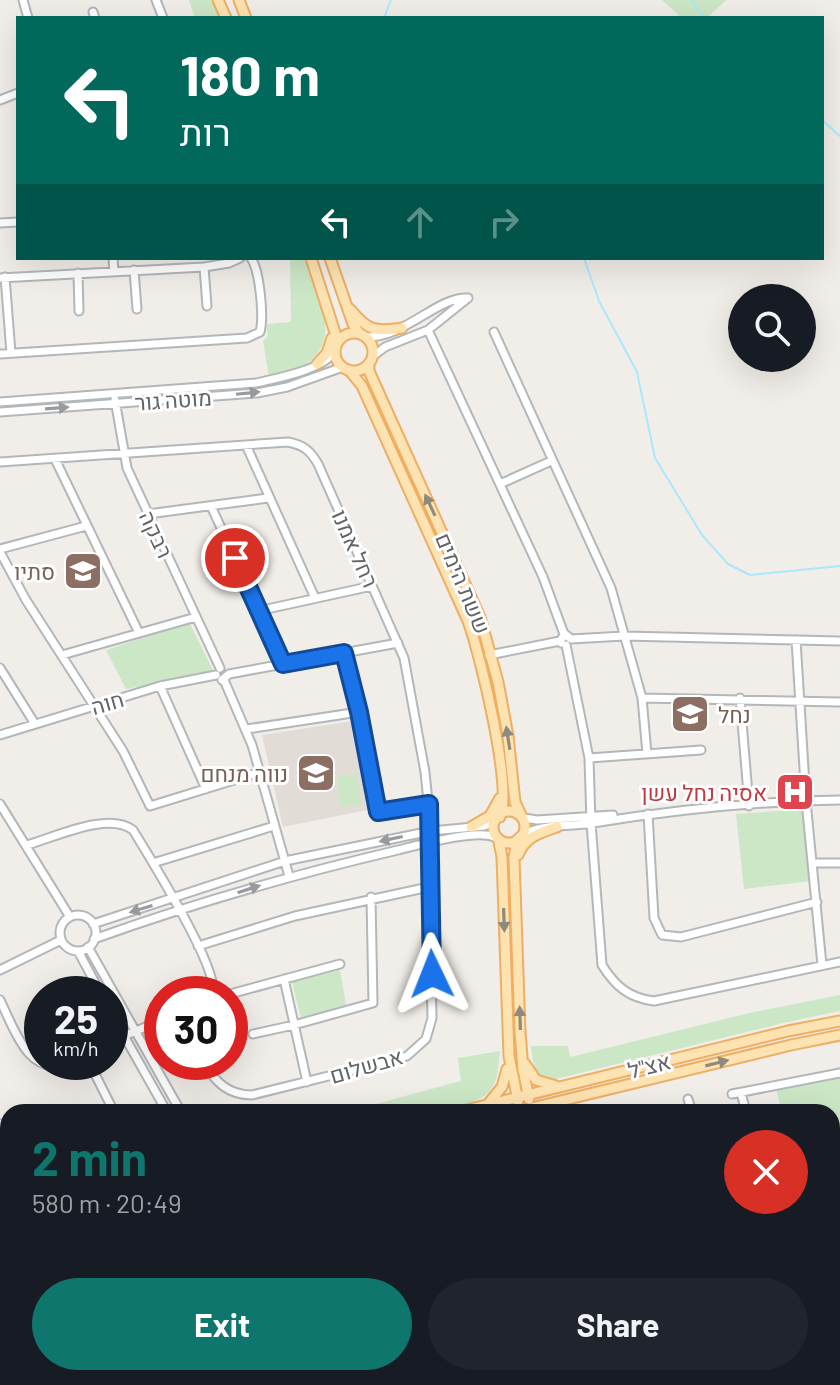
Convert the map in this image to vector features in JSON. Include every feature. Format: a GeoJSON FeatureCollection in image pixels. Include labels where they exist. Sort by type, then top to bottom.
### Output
{"type":"FeatureCollection","features":[{"type":"Feature","properties":{"kind":"main road"},"geometry":{"type":"LineString","coordinates":[[312,260],[333,322],[338,363],[346,368],[360,369],[371,360],[372,346],[346,303],[331,260]]}},
{"type":"Feature","properties":{"kind":"main road"},"geometry":{"type":"LineString","coordinates":[[346,303],[361,323],[369,328],[402,328]]}},
{"type":"Feature","properties":{"kind":"main road"},"geometry":{"type":"LineString","coordinates":[[317,364],[329,348],[333,322]]}},
{"type":"Feature","properties":{"kind":"main road"},"geometry":{"type":"LineString","coordinates":[[336,346],[347,334],[363,335]]}},
{"type":"Feature","properties":{"kind":"main road","name":"ששת הימים"},"geometry":{"type":"LineString","coordinates":[[371,360],[373,380],[475,604],[492,655],[508,736],[515,802],[522,816]]}},
{"type":"Feature","properties":{"kind":"main road","name":"ששת הימים"},"geometry":{"type":"LineString","coordinates":[[346,368],[362,386],[468,621],[480,658],[496,738],[502,791],[502,810],[497,819]]}},
{"type":"Feature","properties":{"kind":"main road"},"geometry":{"type":"LineString","coordinates":[[471,827],[495,811],[502,791]]}},
{"type":"Feature","properties":{"kind":"main road"},"geometry":{"type":"LineString","coordinates":[[522,1096],[511,1070],[497,839],[492,830],[497,819],[509,811],[522,816],[525,825],[519,838],[515,874],[523,1104]]}},
{"type":"Feature","properties":{"kind":"main road"},"geometry":{"type":"LineString","coordinates":[[515,874],[519,853],[525,842],[557,827]]}},
{"type":"Feature","properties":{"kind":"main road"},"geometry":{"type":"LineString","coordinates":[[497,839],[508,844],[519,838]]}},
{"type":"Feature","properties":{"kind":"main road","name":"אצ\"ל"},"geometry":{"type":"LineString","coordinates":[[490,1104],[840,1021]]}},
{"type":"Feature","properties":{"kind":"main road","name":"אצ\"ל"},"geometry":{"type":"LineString","coordinates":[[549,1104],[840,1035]]}},
{"type":"Feature","properties":{"kind":"main road"},"geometry":{"type":"LineString","coordinates":[[487,1104],[505,1081],[509,1046]]}},
{"type":"Feature","properties":{"kind":"main road"},"geometry":{"type":"LineString","coordinates":[[522,1055],[536,1080],[549,1086],[563,1086]]}},
{"type":"Feature","properties":{"kind":"main road"},"geometry":{"type":"LineString","coordinates":[[557,1104],[560,1101]]}},
{"type":"Feature","properties":{"kind":"street"},"geometry":{"type":"LineString","coordinates":[[113,260],[114,272]]}},
{"type":"Feature","properties":{"kind":"street"},"geometry":{"type":"LineString","coordinates":[[11,353],[2,278],[204,267],[232,260]]}},
{"type":"Feature","properties":{"kind":"street"},"geometry":{"type":"LineString","coordinates":[[0,354],[255,336],[260,332],[262,318],[257,270],[252,260]]}},
{"type":"Feature","properties":{"kind":"street"},"geometry":{"type":"LineString","coordinates":[[204,267],[207,306]]}},
{"type":"Feature","properties":{"kind":"street"},"geometry":{"type":"LineString","coordinates":[[134,270],[137,309]]}},
{"type":"Feature","properties":{"kind":"street"},"geometry":{"type":"LineString","coordinates":[[78,273],[79,311]]}},
{"type":"Feature","properties":{"kind":"street"},"geometry":{"type":"LineString","coordinates":[[363,335],[382,337],[451,300],[468,298],[428,330],[385,347],[371,360]]}},
{"type":"Feature","properties":{"kind":"street"},"geometry":{"type":"LineString","coordinates":[[428,330],[543,577],[565,640],[589,758],[590,819],[602,965],[629,995],[654,1001],[840,962]]}},
{"type":"Feature","properties":{"kind":"street"},"geometry":{"type":"LineString","coordinates":[[494,332],[611,588],[642,698],[647,754]]}},
{"type":"Feature","properties":{"kind":"street","name":"מוטה גור"},"geometry":{"type":"LineString","coordinates":[[0,402],[256,383],[284,377],[317,364],[332,356],[336,346]]}},
{"type":"Feature","properties":{"kind":"street","name":"מוטה גור"},"geometry":{"type":"LineString","coordinates":[[0,412],[257,393],[346,368]]}},
{"type":"Feature","properties":{"kind":"street","name":"רבקה"},"geometry":{"type":"LineString","coordinates":[[114,394],[127,468],[247,729],[289,876]]}},
{"type":"Feature","properties":{"kind":"street","name":"רחל אמנו"},"geometry":{"type":"LineString","coordinates":[[0,462],[288,442],[299,444],[313,455],[404,658],[425,772],[431,831]]}},
{"type":"Feature","properties":{"kind":"street"},"geometry":{"type":"LineString","coordinates":[[246,445],[315,598]]}},
{"type":"Feature","properties":{"kind":"street"},"geometry":{"type":"LineString","coordinates":[[55,459],[139,633]]}},
{"type":"Feature","properties":{"kind":"street"},"geometry":{"type":"LineString","coordinates":[[500,484],[551,461]]}},
{"type":"Feature","properties":{"kind":"street"},"geometry":{"type":"LineString","coordinates":[[148,514],[268,498]]}},
{"type":"Feature","properties":{"kind":"street"},"geometry":{"type":"LineString","coordinates":[[211,506],[283,664]]}},
{"type":"Feature","properties":{"kind":"street"},"geometry":{"type":"LineString","coordinates":[[86,526],[0,550],[26,600],[123,751],[150,806],[260,772]]}},
{"type":"Feature","properties":{"kind":"street"},"geometry":{"type":"LineString","coordinates":[[258,611],[372,586]]}},
{"type":"Feature","properties":{"kind":"street"},"geometry":{"type":"LineString","coordinates":[[62,655],[196,617]]}},
{"type":"Feature","properties":{"kind":"street"},"geometry":{"type":"LineString","coordinates":[[480,658],[565,640],[624,636],[840,641]]}},
{"type":"Feature","properties":{"kind":"street"},"geometry":{"type":"LineString","coordinates":[[796,640],[806,801],[822,965]]}},
{"type":"Feature","properties":{"kind":"street","name":"חוה"},"geometry":{"type":"LineString","coordinates":[[0,735],[160,686],[398,643]]}},
{"type":"Feature","properties":{"kind":"street"},"geometry":{"type":"LineString","coordinates":[[344,653],[378,812],[429,804]]}},
{"type":"Feature","properties":{"kind":"street"},"geometry":{"type":"LineString","coordinates":[[0,668],[35,724]]}},
{"type":"Feature","properties":{"kind":"street"},"geometry":{"type":"LineString","coordinates":[[160,686],[206,789]]}},
{"type":"Feature","properties":{"kind":"street"},"geometry":{"type":"LineString","coordinates":[[642,698],[840,702]]}},
{"type":"Feature","properties":{"kind":"street"},"geometry":{"type":"LineString","coordinates":[[740,698],[749,806]]}},
{"type":"Feature","properties":{"kind":"street"},"geometry":{"type":"LineString","coordinates":[[247,729],[359,712]]}},
{"type":"Feature","properties":{"kind":"street"},"geometry":{"type":"LineString","coordinates":[[589,758],[701,750]]}},
{"type":"Feature","properties":{"kind":"street"},"geometry":{"type":"LineString","coordinates":[[522,816],[537,820],[590,819],[840,800]]}},
{"type":"Feature","properties":{"kind":"street"},"geometry":{"type":"LineString","coordinates":[[0,804],[70,917]]}},
{"type":"Feature","properties":{"kind":"street"},"geometry":{"type":"LineString","coordinates":[[648,814],[654,918],[662,935],[681,937],[817,902]]}},
{"type":"Feature","properties":{"kind":"street"},"geometry":{"type":"LineString","coordinates":[[93,924],[285,861],[431,831],[471,827],[497,819]]}},
{"type":"Feature","properties":{"kind":"street"},"geometry":{"type":"LineString","coordinates":[[519,838],[538,828],[590,819]]}},
{"type":"Feature","properties":{"kind":"street"},"geometry":{"type":"LineString","coordinates":[[27,845],[106,821],[118,822],[133,830],[213,976]]}},
{"type":"Feature","properties":{"kind":"street"},"geometry":{"type":"LineString","coordinates":[[153,863],[274,826]]}},
{"type":"Feature","properties":{"kind":"street","name":"אבשלום"},"geometry":{"type":"LineString","coordinates":[[216,1080],[243,1095],[269,1092],[407,1056],[426,1039],[433,1004],[429,887],[431,831]]}},
{"type":"Feature","properties":{"kind":"street"},"geometry":{"type":"LineString","coordinates":[[94,939],[93,924],[85,917],[70,917],[61,927],[61,940],[68,948],[78,951],[88,947],[94,939],[289,876],[430,842],[483,834],[497,839]]}},
{"type":"Feature","properties":{"kind":"street"},"geometry":{"type":"LineString","coordinates":[[814,863],[840,863]]}},
{"type":"Feature","properties":{"kind":"street"},"geometry":{"type":"LineString","coordinates":[[198,946],[295,916],[371,897],[429,887]]}},
{"type":"Feature","properties":{"kind":"street"},"geometry":{"type":"LineString","coordinates":[[253,1034],[373,1003],[371,897]]}},
{"type":"Feature","properties":{"kind":"street"},"geometry":{"type":"LineString","coordinates":[[0,970],[61,940]]}},
{"type":"Feature","properties":{"kind":"street"},"geometry":{"type":"LineString","coordinates":[[88,947],[176,1104]]}},
{"type":"Feature","properties":{"kind":"street"},"geometry":{"type":"LineString","coordinates":[[78,951],[91,976]]}},
{"type":"Feature","properties":{"kind":"street"},"geometry":{"type":"LineString","coordinates":[[248,988],[340,964]]}},
{"type":"Feature","properties":{"kind":"street"},"geometry":{"type":"LineString","coordinates":[[284,979],[307,1082]]}},
{"type":"Feature","properties":{"kind":"street"},"geometry":{"type":"LineString","coordinates":[[0,1000],[3,1015],[24,1047]]}},
{"type":"Feature","properties":{"kind":"street"},"geometry":{"type":"LineString","coordinates":[[128,1034],[144,1027]]}},
{"type":"Feature","properties":{"kind":"street"},"geometry":{"type":"LineString","coordinates":[[128,1045],[162,1104]]}},
{"type":"Feature","properties":{"kind":"street"},"geometry":{"type":"LineString","coordinates":[[742,1104],[737,1093],[840,1073]]}},
{"type":"Feature","properties":{"kind":"street"},"geometry":{"type":"LineString","coordinates":[[98,1080],[110,1104]]}},
{"type":"Feature","properties":{"kind":"street"},"geometry":{"type":"LineString","coordinates":[[688,1099],[690,1104]]}},
{"type":"Feature","properties":{"kind":"shaded area","name":"נווה מנחם"},"geometry":{"type":"Polygon","coordinates":[[[353,721],[367,810],[283,827],[262,735],[353,721]]]}},
{"type":"Feature","properties":{"kind":"green space"},"geometry":{"type":"Polygon","coordinates":[[[189,0],[211,0],[218,16],[194,16],[189,0]]]}},
{"type":"Feature","properties":{"kind":"green space"},"geometry":{"type":"Polygon","coordinates":[[[662,0],[726,0],[709,16],[680,16],[662,0]]]}},
{"type":"Feature","properties":{"kind":"green space"},"geometry":{"type":"Polygon","coordinates":[[[290,260],[305,260],[323,310],[325,337],[320,349],[307,363],[269,377],[263,341],[268,336],[266,324],[291,322],[290,260]]]}},
{"type":"Feature","properties":{"kind":"green space"},"geometry":{"type":"Polygon","coordinates":[[[189,622],[214,672],[126,689],[106,650],[189,622]]]}},
{"type":"Feature","properties":{"kind":"green space"},"geometry":{"type":"Polygon","coordinates":[[[357,774],[361,805],[340,807],[337,776],[357,774]]]}},
{"type":"Feature","properties":{"kind":"green space"},"geometry":{"type":"Polygon","coordinates":[[[802,809],[811,881],[744,889],[736,814],[802,809]]]}},
{"type":"Feature","properties":{"kind":"green space"},"geometry":{"type":"Polygon","coordinates":[[[340,970],[346,1005],[301,1018],[292,982],[340,970]]]}},
{"type":"Feature","properties":{"kind":"green space"},"geometry":{"type":"Polygon","coordinates":[[[840,995],[840,1011],[552,1080],[541,1075],[534,1063],[531,1046],[568,1046],[570,1057],[754,1012],[840,995]]]}},
{"type":"Feature","properties":{"kind":"green space"},"geometry":{"type":"Polygon","coordinates":[[[500,1051],[494,1084],[482,1097],[466,1104],[376,1104],[461,1081],[458,1058],[500,1051]]]}},
{"type":"Feature","properties":{"kind":"green space"},"geometry":{"type":"Polygon","coordinates":[[[840,1077],[840,1104],[780,1104],[776,1089],[840,1077]]]}},
{"type":"Feature","properties":{"kind":"waterway"},"geometry":{"type":"LineString","coordinates":[[385,16],[391,0]]}},
{"type":"Feature","properties":{"kind":"waterway"},"geometry":{"type":"LineString","coordinates":[[691,0],[703,16]]}},
{"type":"Feature","properties":{"kind":"waterway"},"geometry":{"type":"LineString","coordinates":[[824,122],[840,136]]}},
{"type":"Feature","properties":{"kind":"waterway"},"geometry":{"type":"LineString","coordinates":[[585,260],[599,301],[637,372],[655,458],[702,535],[728,564],[750,575],[840,566]]}},
{"type":"Feature","properties":{"kind":"place","name":"סתיו"},"geometry":{"type":"Point","coordinates":[83,571]}},
{"type":"Feature","properties":{"kind":"place","name":"נחל"},"geometry":{"type":"Point","coordinates":[690,714]}},
{"type":"Feature","properties":{"kind":"place","name":"נווה מנחם"},"geometry":{"type":"Point","coordinates":[316,773]}},
{"type":"Feature","properties":{"kind":"place","name":"אסיה נחל עשן"},"geometry":{"type":"Point","coordinates":[795,792]}},
{"type":"Feature","properties":{"kind":"route"},"geometry":{"type":"LineString","coordinates":[[235,558],[283,664],[344,653],[378,812],[429,804],[432,974]]}}]}
